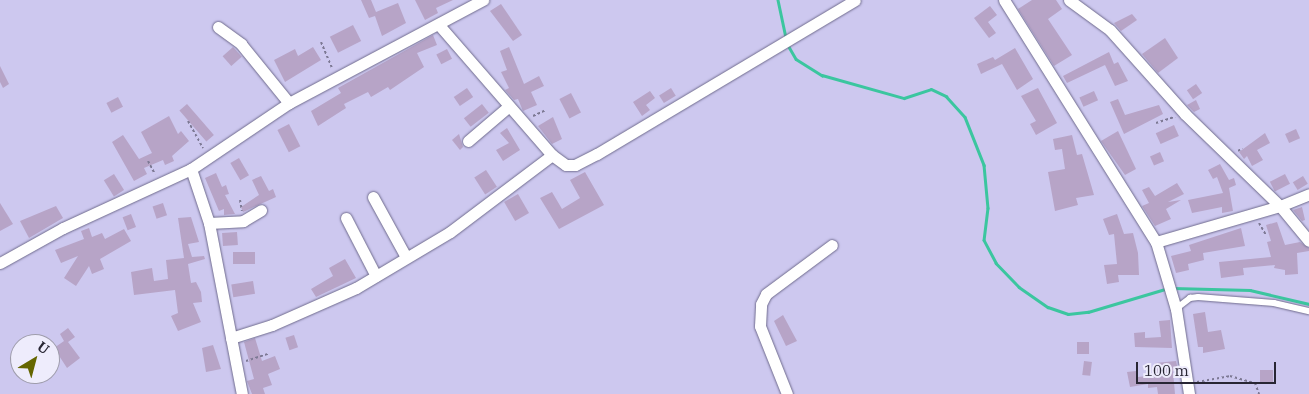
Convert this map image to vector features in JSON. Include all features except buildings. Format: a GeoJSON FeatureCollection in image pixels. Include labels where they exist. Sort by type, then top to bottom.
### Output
{"type":"FeatureCollection","features":[{"type":"Feature","properties":{"kind":"street"},"geometry":{"type":"LineString","coordinates":[[0,263],[63,228],[191,169],[289,104],[336,77],[439,25],[483,0]]}},
{"type":"Feature","properties":{"kind":"street"},"geometry":{"type":"LineString","coordinates":[[439,25],[552,156],[566,165],[575,165],[628,138],[776,46],[797,37],[855,0]]}},
{"type":"Feature","properties":{"kind":"street"},"geometry":{"type":"LineString","coordinates":[[1004,0],[1156,242],[1165,267],[1175,306],[1188,389]]}},
{"type":"Feature","properties":{"kind":"street"},"geometry":{"type":"LineString","coordinates":[[1069,0],[1110,30],[1185,114],[1280,206],[1309,241]]}},
{"type":"Feature","properties":{"kind":"street"},"geometry":{"type":"LineString","coordinates":[[218,27],[241,44],[289,104]]}},
{"type":"Feature","properties":{"kind":"street"},"geometry":{"type":"LineString","coordinates":[[468,141],[508,107]]}},
{"type":"Feature","properties":{"kind":"street"},"geometry":{"type":"LineString","coordinates":[[232,338],[272,325],[356,288],[450,232],[552,156]]}},
{"type":"Feature","properties":{"kind":"street"},"geometry":{"type":"LineString","coordinates":[[191,169],[209,223],[242,394]]}},
{"type":"Feature","properties":{"kind":"street"},"geometry":{"type":"LineString","coordinates":[[1156,242],[1280,206],[1309,194]]}},
{"type":"Feature","properties":{"kind":"street"},"geometry":{"type":"LineString","coordinates":[[373,197],[406,257]]}},
{"type":"Feature","properties":{"kind":"street"},"geometry":{"type":"LineString","coordinates":[[209,223],[243,221],[261,210]]}},
{"type":"Feature","properties":{"kind":"street"},"geometry":{"type":"LineString","coordinates":[[346,218],[376,276]]}},
{"type":"Feature","properties":{"kind":"street"},"geometry":{"type":"LineString","coordinates":[[787,394],[760,326],[761,304],[766,294],[832,245]]}},
{"type":"Feature","properties":{"kind":"lane"},"geometry":{"type":"LineString","coordinates":[[1175,306],[1190,298],[1198,297],[1274,303],[1309,311]]}},
{"type":"Feature","properties":{"kind":"path"},"geometry":{"type":"LineString","coordinates":[[321,42],[336,77]]}},
{"type":"Feature","properties":{"kind":"path"},"geometry":{"type":"LineString","coordinates":[[521,121],[546,110]]}},
{"type":"Feature","properties":{"kind":"path"},"geometry":{"type":"LineString","coordinates":[[1156,123],[1185,114]]}},
{"type":"Feature","properties":{"kind":"path"},"geometry":{"type":"LineString","coordinates":[[188,121],[207,157]]}},
{"type":"Feature","properties":{"kind":"path"},"geometry":{"type":"LineString","coordinates":[[148,161],[160,182]]}},
{"type":"Feature","properties":{"kind":"path"},"geometry":{"type":"LineString","coordinates":[[1253,213],[1266,235]]}},
{"type":"Feature","properties":{"kind":"path"},"geometry":{"type":"LineString","coordinates":[[237,364],[268,354]]}},
{"type":"Feature","properties":{"kind":"path"},"geometry":{"type":"LineString","coordinates":[[1188,389],[1230,376],[1255,384],[1259,394]]}},
{"type":"Feature","properties":{"kind":"waterway"},"geometry":{"type":"LineString","coordinates":[[778,0],[786,38]]}},
{"type":"Feature","properties":{"kind":"waterway"},"geometry":{"type":"LineString","coordinates":[[788,45],[796,59],[822,75],[904,98],[931,89],[946,96],[965,117],[984,165],[988,208],[984,240],[996,263],[1019,287],[1048,307],[1068,314],[1088,312],[1165,289]]}},
{"type":"Feature","properties":{"kind":"waterway"},"geometry":{"type":"LineString","coordinates":[[1173,288],[1250,290],[1309,304]]}}]}
